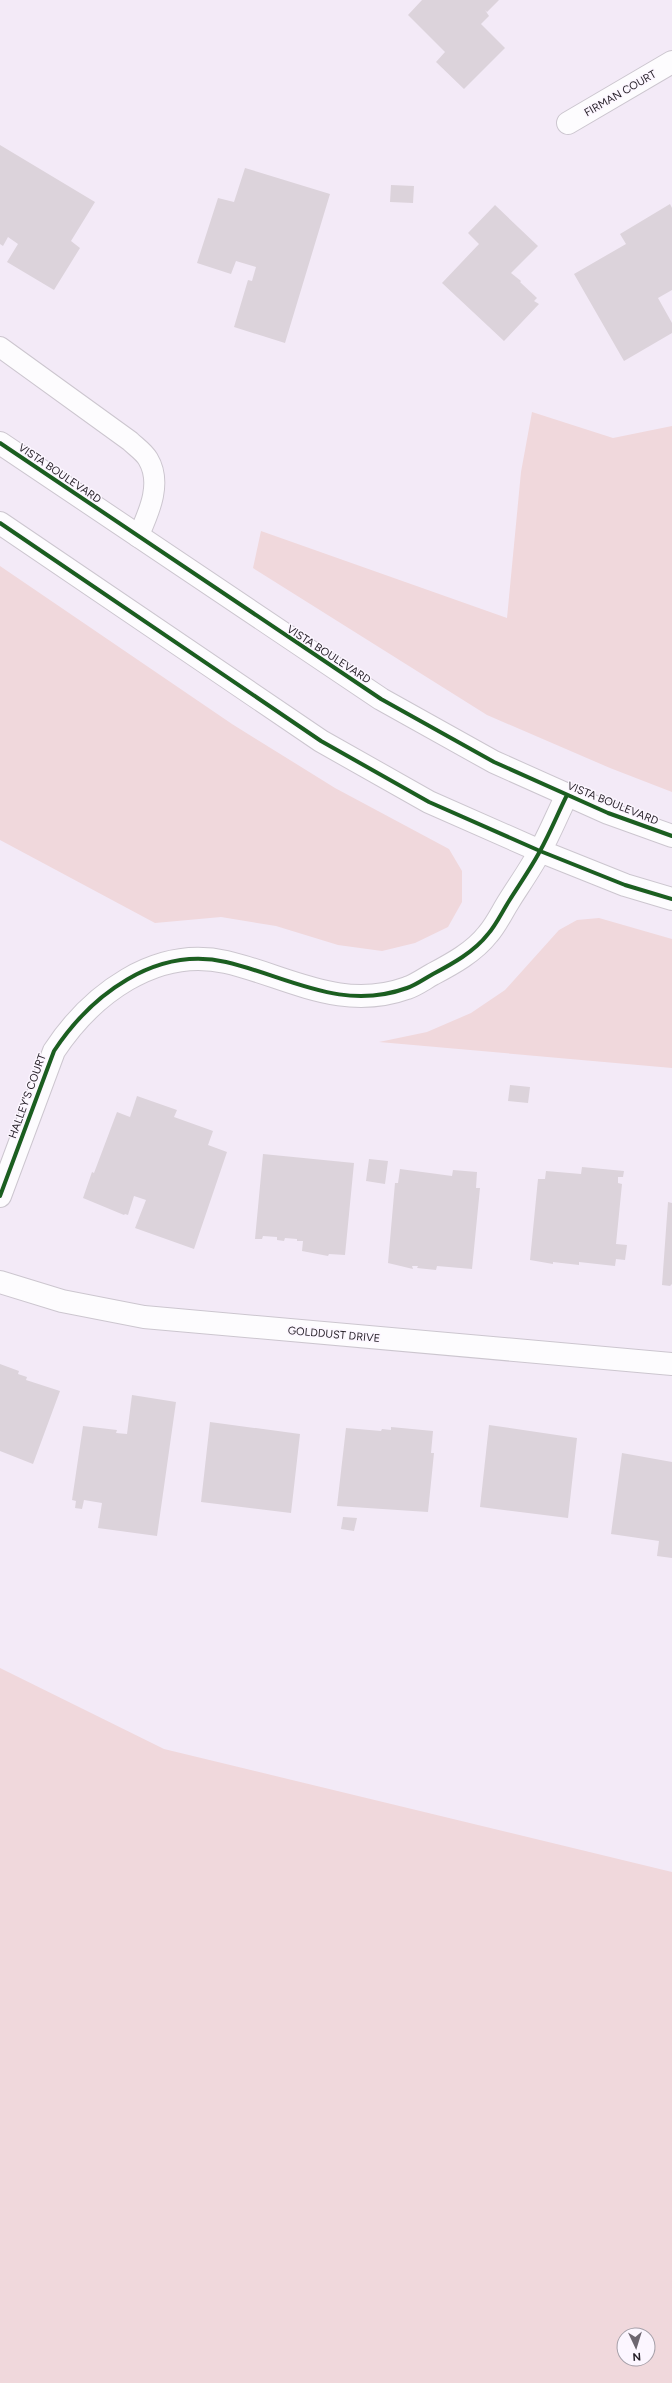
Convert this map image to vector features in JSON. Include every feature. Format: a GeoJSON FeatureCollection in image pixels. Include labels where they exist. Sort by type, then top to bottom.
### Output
{"type":"FeatureCollection","features":[{"type":"Feature","properties":{"kind":"street","name":"FIRMAN COURT"},"geometry":{"type":"LineString","coordinates":[[568,123],[672,62]]}},
{"type":"Feature","properties":{"kind":"street","name":"VISTA BOULEVARD"},"geometry":{"type":"LineString","coordinates":[[0,443],[381,699],[494,762],[608,813],[672,836]]}},
{"type":"Feature","properties":{"kind":"street"},"geometry":{"type":"LineString","coordinates":[[0,522],[321,741],[429,802],[540,851],[625,885],[672,899]]}},
{"type":"Feature","properties":{"kind":"street","name":"HALLEY'S COURT"},"geometry":{"type":"LineString","coordinates":[[0,1196],[54,1051],[67,1031],[86,1010],[112,989],[140,973],[169,962],[198,959],[225,962],[318,992],[346,996],[376,995],[407,988],[468,953],[488,934],[540,851],[567,795]]}},
{"type":"Feature","properties":{"kind":"street","name":"GOLDDUST DRIVE"},"geometry":{"type":"LineString","coordinates":[[0,1282],[62,1301],[144,1317],[672,1364]]}},
{"type":"Feature","properties":{"kind":"lane"},"geometry":{"type":"LineString","coordinates":[[0,347],[130,441],[148,459],[154,480],[152,505],[138,537]]}},
{"type":"Feature","properties":{"kind":"shaded area"},"geometry":{"type":"Polygon","coordinates":[[[532,412],[613,438],[672,426],[672,792],[610,768],[487,715],[253,568],[261,531],[507,618],[521,472],[532,412]]]}},
{"type":"Feature","properties":{"kind":"shaded area"},"geometry":{"type":"Polygon","coordinates":[[[0,566],[232,724],[335,788],[449,849],[462,871],[462,902],[448,927],[415,943],[382,951],[338,945],[276,926],[221,917],[155,923],[0,840],[0,566]]]}},
{"type":"Feature","properties":{"kind":"shaded area"},"geometry":{"type":"Polygon","coordinates":[[[599,918],[672,939],[672,1068],[379,1042],[427,1032],[471,1013],[505,990],[559,930],[577,920],[599,918]]]}},
{"type":"Feature","properties":{"kind":"shaded area"},"geometry":{"type":"Polygon","coordinates":[[[0,1668],[164,1749],[672,1872],[672,2383],[0,2383],[0,1668]]]}},
{"type":"Feature","properties":{"kind":"building"},"geometry":{"type":"Polygon","coordinates":[[[422,0],[499,0],[487,12],[485,10],[489,16],[481,24],[505,48],[464,89],[436,62],[445,52],[408,15],[422,0]]]}},
{"type":"Feature","properties":{"kind":"building"},"geometry":{"type":"Polygon","coordinates":[[[0,145],[95,202],[71,241],[80,248],[54,290],[7,262],[18,244],[8,237],[3,246],[0,244],[0,145]]]}},
{"type":"Feature","properties":{"kind":"building"},"geometry":{"type":"Polygon","coordinates":[[[245,168],[330,194],[285,343],[234,327],[248,280],[252,281],[256,267],[236,261],[231,274],[197,263],[218,198],[234,202],[245,168]]]}},
{"type":"Feature","properties":{"kind":"building"},"geometry":{"type":"Polygon","coordinates":[[[391,185],[414,186],[413,203],[390,202],[391,185]]]}},
{"type":"Feature","properties":{"kind":"building"},"geometry":{"type":"Polygon","coordinates":[[[670,204],[672,208],[672,290],[658,298],[672,323],[672,333],[624,361],[574,274],[626,244],[620,234],[670,204]]]}},
{"type":"Feature","properties":{"kind":"building"},"geometry":{"type":"Polygon","coordinates":[[[495,205],[538,246],[511,273],[537,298],[534,301],[539,304],[504,341],[442,283],[479,244],[468,233],[495,205]]]}},
{"type":"Feature","properties":{"kind":"building"},"geometry":{"type":"Polygon","coordinates":[[[510,1085],[530,1087],[528,1103],[508,1101],[510,1085]]]}},
{"type":"Feature","properties":{"kind":"building"},"geometry":{"type":"Polygon","coordinates":[[[137,1096],[177,1110],[174,1117],[213,1131],[208,1145],[227,1152],[194,1249],[135,1228],[146,1200],[134,1196],[128,1215],[124,1215],[83,1198],[117,1112],[130,1117],[137,1096]]]}},
{"type":"Feature","properties":{"kind":"building"},"geometry":{"type":"Polygon","coordinates":[[[263,1154],[354,1163],[345,1255],[329,1254],[328,1256],[302,1251],[303,1241],[297,1241],[297,1239],[285,1238],[284,1241],[277,1240],[277,1237],[263,1236],[262,1239],[255,1239],[263,1154]]]}},
{"type":"Feature","properties":{"kind":"building"},"geometry":{"type":"Polygon","coordinates":[[[369,1159],[388,1161],[385,1184],[366,1181],[369,1159]]]}},
{"type":"Feature","properties":{"kind":"building"},"geometry":{"type":"Polygon","coordinates":[[[582,1167],[624,1171],[623,1177],[618,1177],[618,1183],[622,1184],[616,1244],[627,1245],[625,1260],[616,1259],[615,1266],[579,1262],[579,1265],[553,1262],[553,1264],[530,1260],[538,1179],[545,1179],[546,1171],[581,1174],[582,1167]]]}},
{"type":"Feature","properties":{"kind":"building"},"geometry":{"type":"Polygon","coordinates":[[[400,1169],[452,1176],[453,1170],[477,1172],[476,1188],[480,1188],[472,1269],[437,1266],[436,1270],[412,1266],[413,1269],[388,1263],[395,1183],[398,1183],[400,1169]]]}},
{"type":"Feature","properties":{"kind":"building"},"geometry":{"type":"Polygon","coordinates":[[[668,1202],[672,1203],[672,1284],[670,1286],[662,1285],[668,1202]]]}},
{"type":"Feature","properties":{"kind":"building"},"geometry":{"type":"Polygon","coordinates":[[[0,1364],[19,1371],[18,1374],[27,1377],[26,1380],[60,1391],[33,1464],[0,1451],[0,1364]]]}},
{"type":"Feature","properties":{"kind":"building"},"geometry":{"type":"Polygon","coordinates":[[[132,1395],[176,1402],[157,1536],[98,1528],[102,1503],[84,1500],[82,1509],[75,1508],[76,1501],[72,1500],[83,1426],[117,1430],[116,1433],[127,1434],[132,1395]]]}},
{"type":"Feature","properties":{"kind":"building"},"geometry":{"type":"Polygon","coordinates":[[[210,1422],[300,1434],[291,1513],[201,1502],[210,1422]]]}},
{"type":"Feature","properties":{"kind":"building"},"geometry":{"type":"Polygon","coordinates":[[[489,1425],[577,1438],[568,1518],[480,1507],[489,1425]]]}},
{"type":"Feature","properties":{"kind":"building"},"geometry":{"type":"Polygon","coordinates":[[[391,1427],[433,1431],[431,1453],[434,1453],[428,1512],[337,1506],[346,1428],[381,1431],[382,1429],[391,1430],[391,1427]]]}},
{"type":"Feature","properties":{"kind":"building"},"geometry":{"type":"Polygon","coordinates":[[[622,1453],[672,1462],[672,1558],[657,1556],[659,1541],[611,1534],[622,1453]]]}},
{"type":"Feature","properties":{"kind":"building"},"geometry":{"type":"Polygon","coordinates":[[[343,1517],[357,1518],[354,1531],[341,1529],[343,1517]]]}},
{"type":"Feature","properties":{"kind":"cycle path"},"geometry":{"type":"LineString","coordinates":[[0,443],[381,699],[494,762],[608,813],[672,836]]}},
{"type":"Feature","properties":{"kind":"cycle path"},"geometry":{"type":"LineString","coordinates":[[0,523],[321,741],[429,802],[540,851],[625,885],[672,899]]}},
{"type":"Feature","properties":{"kind":"cycle path"},"geometry":{"type":"LineString","coordinates":[[0,1196],[54,1051],[69,1030],[86,1011],[106,994],[127,980],[150,968],[174,961],[200,959],[226,962],[293,983],[337,994],[359,996],[383,994],[417,984],[462,957],[476,946],[491,930],[529,870],[567,795]]}}]}
